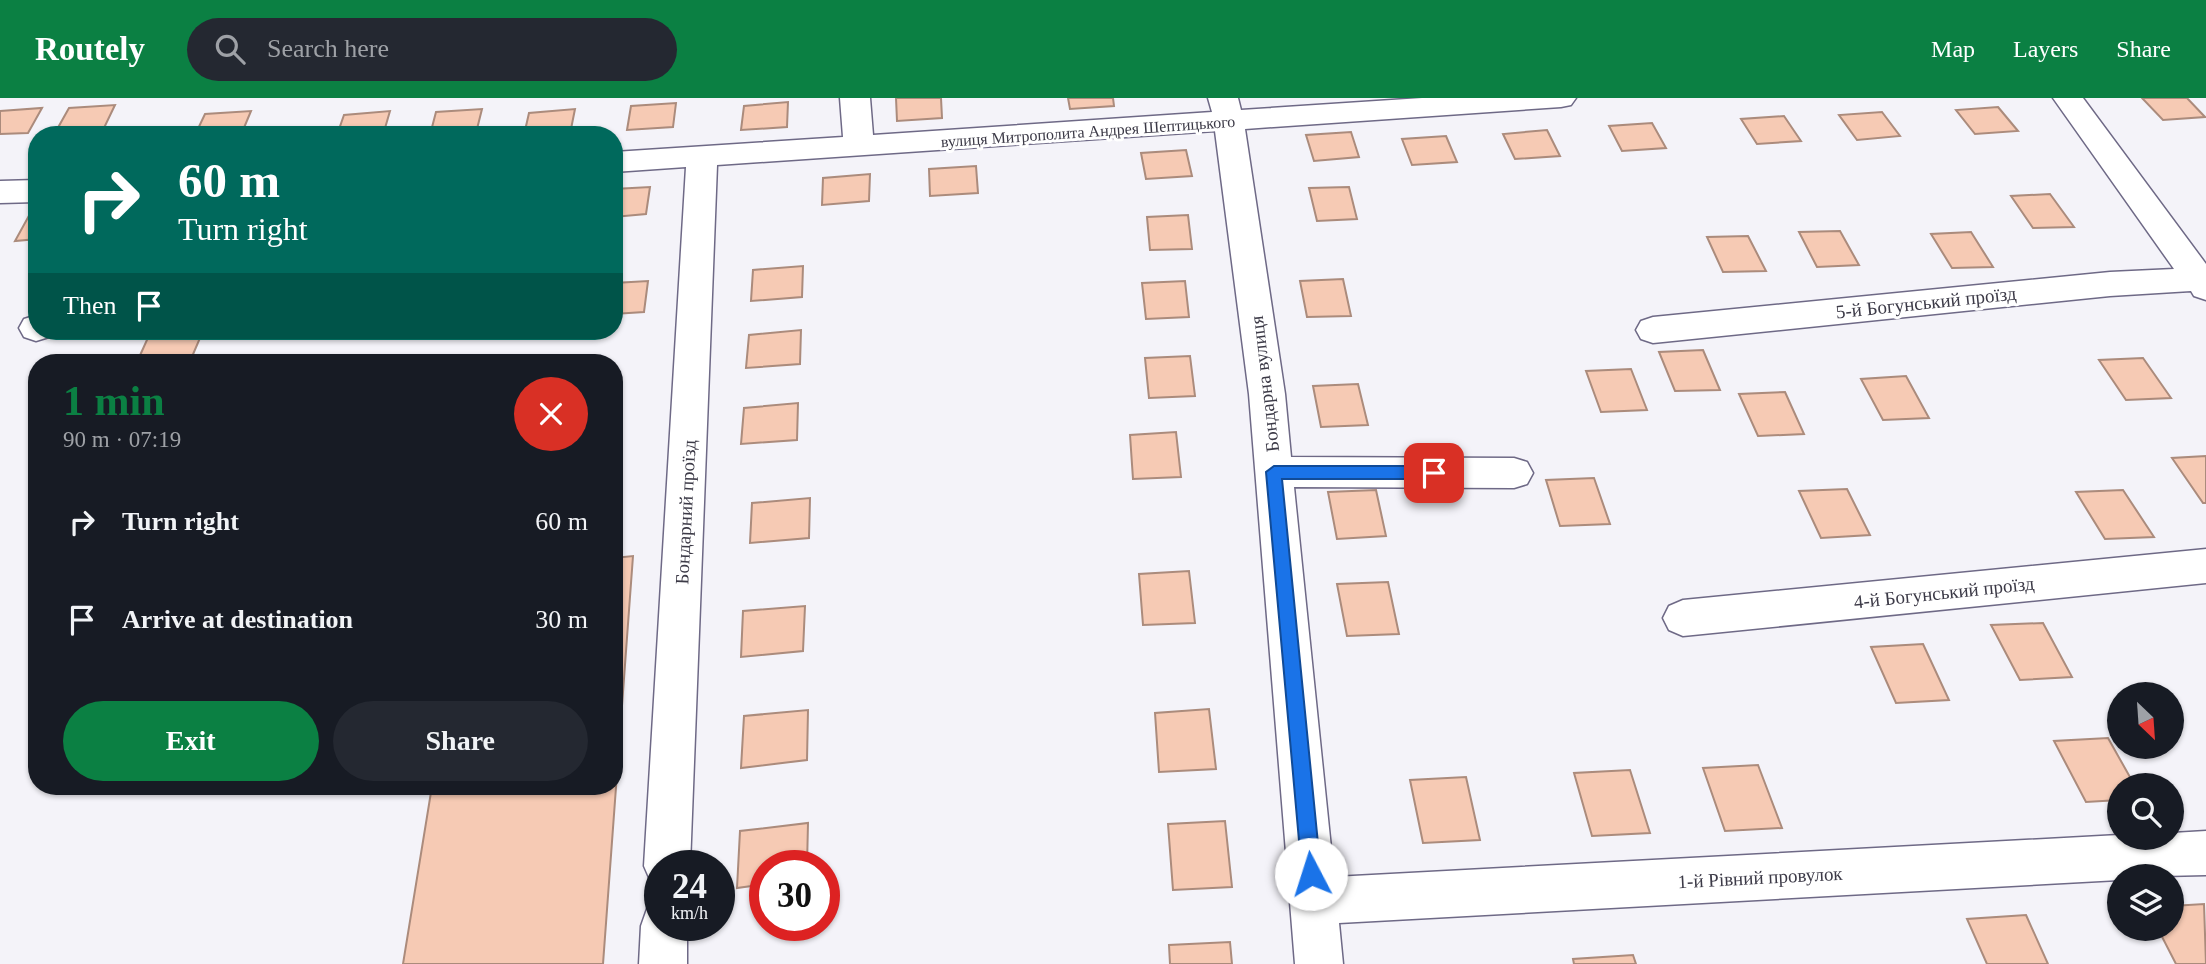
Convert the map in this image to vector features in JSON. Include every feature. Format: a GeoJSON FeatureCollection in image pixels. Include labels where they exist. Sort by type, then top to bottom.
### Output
{"type":"FeatureCollection","features":[{"type":"Feature","properties":{"kind":"street"},"geometry":{"type":"LineString","coordinates":[[855,98],[859,147]]}},
{"type":"Feature","properties":{"kind":"street","name":"вулиця Митрополита Андрея Шептицького"},"geometry":{"type":"LineString","coordinates":[[623,161],[859,147],[1226,110],[1561,98]]}},
{"type":"Feature","properties":{"kind":"street"},"geometry":{"type":"LineString","coordinates":[[2068,98],[2203,283]]}},
{"type":"Feature","properties":{"kind":"street","name":"Бондарна вулиця"},"geometry":{"type":"LineString","coordinates":[[1226,110],[1267,394],[1319,964]]}},
{"type":"Feature","properties":{"kind":"street","name":"Бондарний проїзд"},"geometry":{"type":"LineString","coordinates":[[668,850],[702,157]]}},
{"type":"Feature","properties":{"kind":"street"},"geometry":{"type":"LineString","coordinates":[[0,192],[28,191]]}},
{"type":"Feature","properties":{"kind":"street","name":"5-й Богунський проїзд"},"geometry":{"type":"LineString","coordinates":[[1653,330],[2110,284],[2203,283]]}},
{"type":"Feature","properties":{"kind":"street"},"geometry":{"type":"LineString","coordinates":[[1274,472],[1514,473]]}},
{"type":"Feature","properties":{"kind":"street","name":"4-й Богунський проїзд"},"geometry":{"type":"LineString","coordinates":[[1683,618],[2206,566]]}},
{"type":"Feature","properties":{"kind":"street","name":"1-й Рівний провулок"},"geometry":{"type":"LineString","coordinates":[[1314,901],[2206,853]]}},
{"type":"Feature","properties":{"kind":"street"},"geometry":{"type":"LineString","coordinates":[[663,964],[664,941]]}},
{"type":"Feature","properties":{"kind":"building"},"geometry":{"type":"Polygon","coordinates":[[[896,98],[941,98],[942,118],[897,121],[896,98]]]}},
{"type":"Feature","properties":{"kind":"building"},"geometry":{"type":"Polygon","coordinates":[[[1068,98],[1113,98],[1114,106],[1070,109],[1068,98]]]}},
{"type":"Feature","properties":{"kind":"building"},"geometry":{"type":"Polygon","coordinates":[[[2142,98],[2187,98],[2205,117],[2163,120],[2142,98]]]}},
{"type":"Feature","properties":{"kind":"building"},"geometry":{"type":"Polygon","coordinates":[[[788,102],[787,127],[741,130],[744,106],[788,102]]]}},
{"type":"Feature","properties":{"kind":"building"},"geometry":{"type":"Polygon","coordinates":[[[676,103],[673,127],[627,130],[631,106],[676,103]]]}},
{"type":"Feature","properties":{"kind":"building"},"geometry":{"type":"Polygon","coordinates":[[[115,105],[105,126],[59,126],[69,108],[115,105]]]}},
{"type":"Feature","properties":{"kind":"building"},"geometry":{"type":"Polygon","coordinates":[[[1998,107],[2018,131],[1975,134],[1956,110],[1998,107]]]}},
{"type":"Feature","properties":{"kind":"building"},"geometry":{"type":"Polygon","coordinates":[[[42,108],[32,126],[28,126],[28,133],[0,134],[0,111],[42,108]]]}},
{"type":"Feature","properties":{"kind":"building"},"geometry":{"type":"Polygon","coordinates":[[[482,109],[478,126],[432,126],[436,112],[482,109]]]}},
{"type":"Feature","properties":{"kind":"building"},"geometry":{"type":"Polygon","coordinates":[[[575,109],[572,126],[526,126],[529,113],[575,109]]]}},
{"type":"Feature","properties":{"kind":"building"},"geometry":{"type":"Polygon","coordinates":[[[251,111],[245,126],[199,126],[205,114],[251,111]]]}},
{"type":"Feature","properties":{"kind":"building"},"geometry":{"type":"Polygon","coordinates":[[[390,111],[386,126],[340,126],[344,115],[390,111]]]}},
{"type":"Feature","properties":{"kind":"building"},"geometry":{"type":"Polygon","coordinates":[[[1882,112],[1900,136],[1857,140],[1839,115],[1882,112]]]}},
{"type":"Feature","properties":{"kind":"building"},"geometry":{"type":"Polygon","coordinates":[[[1784,116],[1801,141],[1757,144],[1741,119],[1784,116]]]}},
{"type":"Feature","properties":{"kind":"building"},"geometry":{"type":"Polygon","coordinates":[[[1652,123],[1666,148],[1622,151],[1609,126],[1652,123]]]}},
{"type":"Feature","properties":{"kind":"building"},"geometry":{"type":"Polygon","coordinates":[[[1547,130],[1560,156],[1515,159],[1503,134],[1547,130]]]}},
{"type":"Feature","properties":{"kind":"building"},"geometry":{"type":"Polygon","coordinates":[[[1351,132],[1359,157],[1314,161],[1306,135],[1351,132]]]}},
{"type":"Feature","properties":{"kind":"building"},"geometry":{"type":"Polygon","coordinates":[[[1446,136],[1457,162],[1412,165],[1402,139],[1446,136]]]}},
{"type":"Feature","properties":{"kind":"building"},"geometry":{"type":"Polygon","coordinates":[[[1186,150],[1192,176],[1146,179],[1141,153],[1186,150]]]}},
{"type":"Feature","properties":{"kind":"building"},"geometry":{"type":"Polygon","coordinates":[[[976,166],[978,193],[930,196],[929,169],[976,166]]]}},
{"type":"Feature","properties":{"kind":"building"},"geometry":{"type":"Polygon","coordinates":[[[870,174],[869,201],[822,205],[823,178],[870,174]]]}},
{"type":"Feature","properties":{"kind":"building"},"geometry":{"type":"Polygon","coordinates":[[[650,187],[646,214],[623,216],[623,188],[650,187]]]}},
{"type":"Feature","properties":{"kind":"building"},"geometry":{"type":"Polygon","coordinates":[[[1349,187],[1357,219],[1317,221],[1309,188],[1349,187]]]}},
{"type":"Feature","properties":{"kind":"building"},"geometry":{"type":"Polygon","coordinates":[[[2050,194],[2074,227],[2033,228],[2011,196],[2050,194]]]}},
{"type":"Feature","properties":{"kind":"building"},"geometry":{"type":"Polygon","coordinates":[[[1188,215],[1192,249],[1150,250],[1147,217],[1188,215]]]}},
{"type":"Feature","properties":{"kind":"building"},"geometry":{"type":"Polygon","coordinates":[[[28,217],[28,240],[15,241],[28,217]]]}},
{"type":"Feature","properties":{"kind":"building"},"geometry":{"type":"Polygon","coordinates":[[[1840,231],[1859,265],[1817,267],[1799,232],[1840,231]]]}},
{"type":"Feature","properties":{"kind":"building"},"geometry":{"type":"Polygon","coordinates":[[[1971,232],[1993,267],[1952,268],[1931,234],[1971,232]]]}},
{"type":"Feature","properties":{"kind":"building"},"geometry":{"type":"Polygon","coordinates":[[[1748,236],[1766,271],[1723,272],[1707,237],[1748,236]]]}},
{"type":"Feature","properties":{"kind":"building"},"geometry":{"type":"Polygon","coordinates":[[[803,266],[802,297],[751,301],[753,270],[803,266]]]}},
{"type":"Feature","properties":{"kind":"building"},"geometry":{"type":"Polygon","coordinates":[[[1343,279],[1351,316],[1307,317],[1300,281],[1343,279]]]}},
{"type":"Feature","properties":{"kind":"building"},"geometry":{"type":"Polygon","coordinates":[[[648,281],[644,312],[623,313],[623,282],[648,281]]]}},
{"type":"Feature","properties":{"kind":"building"},"geometry":{"type":"Polygon","coordinates":[[[1185,281],[1189,317],[1146,319],[1142,283],[1185,281]]]}},
{"type":"Feature","properties":{"kind":"building"},"geometry":{"type":"Polygon","coordinates":[[[801,330],[800,364],[746,368],[749,335],[801,330]]]}},
{"type":"Feature","properties":{"kind":"building"},"geometry":{"type":"Polygon","coordinates":[[[147,340],[199,340],[193,354],[141,354],[147,340]]]}},
{"type":"Feature","properties":{"kind":"building"},"geometry":{"type":"Polygon","coordinates":[[[1703,350],[1720,390],[1675,391],[1659,352],[1703,350]]]}},
{"type":"Feature","properties":{"kind":"building"},"geometry":{"type":"Polygon","coordinates":[[[1190,356],[1195,396],[1149,398],[1145,358],[1190,356]]]}},
{"type":"Feature","properties":{"kind":"building"},"geometry":{"type":"Polygon","coordinates":[[[2143,358],[2171,398],[2126,400],[2099,360],[2143,358]]]}},
{"type":"Feature","properties":{"kind":"building"},"geometry":{"type":"Polygon","coordinates":[[[1631,369],[1647,410],[1601,412],[1586,371],[1631,369]]]}},
{"type":"Feature","properties":{"kind":"building"},"geometry":{"type":"Polygon","coordinates":[[[1906,376],[1929,418],[1883,420],[1861,379],[1906,376]]]}},
{"type":"Feature","properties":{"kind":"building"},"geometry":{"type":"Polygon","coordinates":[[[1358,384],[1368,425],[1321,427],[1313,386],[1358,384]]]}},
{"type":"Feature","properties":{"kind":"building"},"geometry":{"type":"Polygon","coordinates":[[[1785,392],[1804,434],[1758,436],[1739,394],[1785,392]]]}},
{"type":"Feature","properties":{"kind":"building"},"geometry":{"type":"Polygon","coordinates":[[[798,403],[797,440],[741,444],[744,408],[798,403]]]}},
{"type":"Feature","properties":{"kind":"building"},"geometry":{"type":"Polygon","coordinates":[[[1176,432],[1181,477],[1133,479],[1130,435],[1176,432]]]}},
{"type":"Feature","properties":{"kind":"building"},"geometry":{"type":"Polygon","coordinates":[[[2206,456],[2206,503],[2203,503],[2172,458],[2206,456]]]}},
{"type":"Feature","properties":{"kind":"building"},"geometry":{"type":"Polygon","coordinates":[[[1594,478],[1610,524],[1560,526],[1546,480],[1594,478]]]}},
{"type":"Feature","properties":{"kind":"building"},"geometry":{"type":"Polygon","coordinates":[[[1847,489],[1870,535],[1821,538],[1799,491],[1847,489]]]}},
{"type":"Feature","properties":{"kind":"building"},"geometry":{"type":"Polygon","coordinates":[[[1376,490],[1386,536],[1337,539],[1328,492],[1376,490]]]}},
{"type":"Feature","properties":{"kind":"building"},"geometry":{"type":"Polygon","coordinates":[[[2123,490],[2154,537],[2105,539],[2076,492],[2123,490]]]}},
{"type":"Feature","properties":{"kind":"building"},"geometry":{"type":"Polygon","coordinates":[[[810,498],[809,538],[750,543],[752,503],[810,498]]]}},
{"type":"Feature","properties":{"kind":"building"},"geometry":{"type":"Polygon","coordinates":[[[633,556],[623,692],[623,557],[633,556]]]}},
{"type":"Feature","properties":{"kind":"building"},"geometry":{"type":"Polygon","coordinates":[[[1189,571],[1195,623],[1143,625],[1139,574],[1189,571]]]}},
{"type":"Feature","properties":{"kind":"building"},"geometry":{"type":"Polygon","coordinates":[[[1388,582],[1399,634],[1347,636],[1337,584],[1388,582]]]}},
{"type":"Feature","properties":{"kind":"building"},"geometry":{"type":"Polygon","coordinates":[[[805,606],[803,651],[741,657],[743,611],[805,606]]]}},
{"type":"Feature","properties":{"kind":"building"},"geometry":{"type":"Polygon","coordinates":[[[2043,623],[2072,677],[2020,680],[1991,625],[2043,623]]]}},
{"type":"Feature","properties":{"kind":"building"},"geometry":{"type":"Polygon","coordinates":[[[1923,644],[1949,700],[1896,703],[1871,647],[1923,644]]]}},
{"type":"Feature","properties":{"kind":"building"},"geometry":{"type":"Polygon","coordinates":[[[1209,709],[1216,769],[1159,772],[1155,713],[1209,709]]]}},
{"type":"Feature","properties":{"kind":"building"},"geometry":{"type":"Polygon","coordinates":[[[808,710],[807,760],[741,768],[744,716],[808,710]]]}},
{"type":"Feature","properties":{"kind":"building"},"geometry":{"type":"Polygon","coordinates":[[[2107,738],[2107,760],[2120,760],[2128,773],[2107,773],[2107,801],[2086,802],[2054,741],[2107,738]]]}},
{"type":"Feature","properties":{"kind":"building"},"geometry":{"type":"Polygon","coordinates":[[[1758,765],[1782,828],[1725,831],[1703,768],[1758,765]]]}},
{"type":"Feature","properties":{"kind":"building"},"geometry":{"type":"Polygon","coordinates":[[[1630,770],[1650,833],[1592,836],[1574,773],[1630,770]]]}},
{"type":"Feature","properties":{"kind":"building"},"geometry":{"type":"Polygon","coordinates":[[[1466,777],[1480,840],[1423,843],[1410,780],[1466,777]]]}},
{"type":"Feature","properties":{"kind":"building"},"geometry":{"type":"Polygon","coordinates":[[[431,795],[615,795],[603,964],[403,964],[431,795]]]}},
{"type":"Feature","properties":{"kind":"building"},"geometry":{"type":"Polygon","coordinates":[[[1225,821],[1232,887],[1173,890],[1168,824],[1225,821]]]}},
{"type":"Feature","properties":{"kind":"building"},"geometry":{"type":"Polygon","coordinates":[[[808,823],[807,850],[749,850],[749,886],[737,888],[740,831],[808,823]]]}},
{"type":"Feature","properties":{"kind":"building"},"geometry":{"type":"Polygon","coordinates":[[[2204,904],[2206,964],[2176,964],[2164,941],[2184,941],[2184,905],[2204,904]]]}},
{"type":"Feature","properties":{"kind":"building"},"geometry":{"type":"Polygon","coordinates":[[[2026,915],[2048,964],[1987,964],[1967,919],[2026,915]]]}},
{"type":"Feature","properties":{"kind":"building"},"geometry":{"type":"Polygon","coordinates":[[[1230,942],[1232,964],[1170,964],[1169,945],[1230,942]]]}},
{"type":"Feature","properties":{"kind":"building"},"geometry":{"type":"Polygon","coordinates":[[[1633,955],[1636,964],[1574,964],[1573,959],[1633,955]]]}},
{"type":"Feature","properties":{"kind":"route"},"geometry":{"type":"LineString","coordinates":[[1311,874],[1274,472],[1434,473]]}}]}
